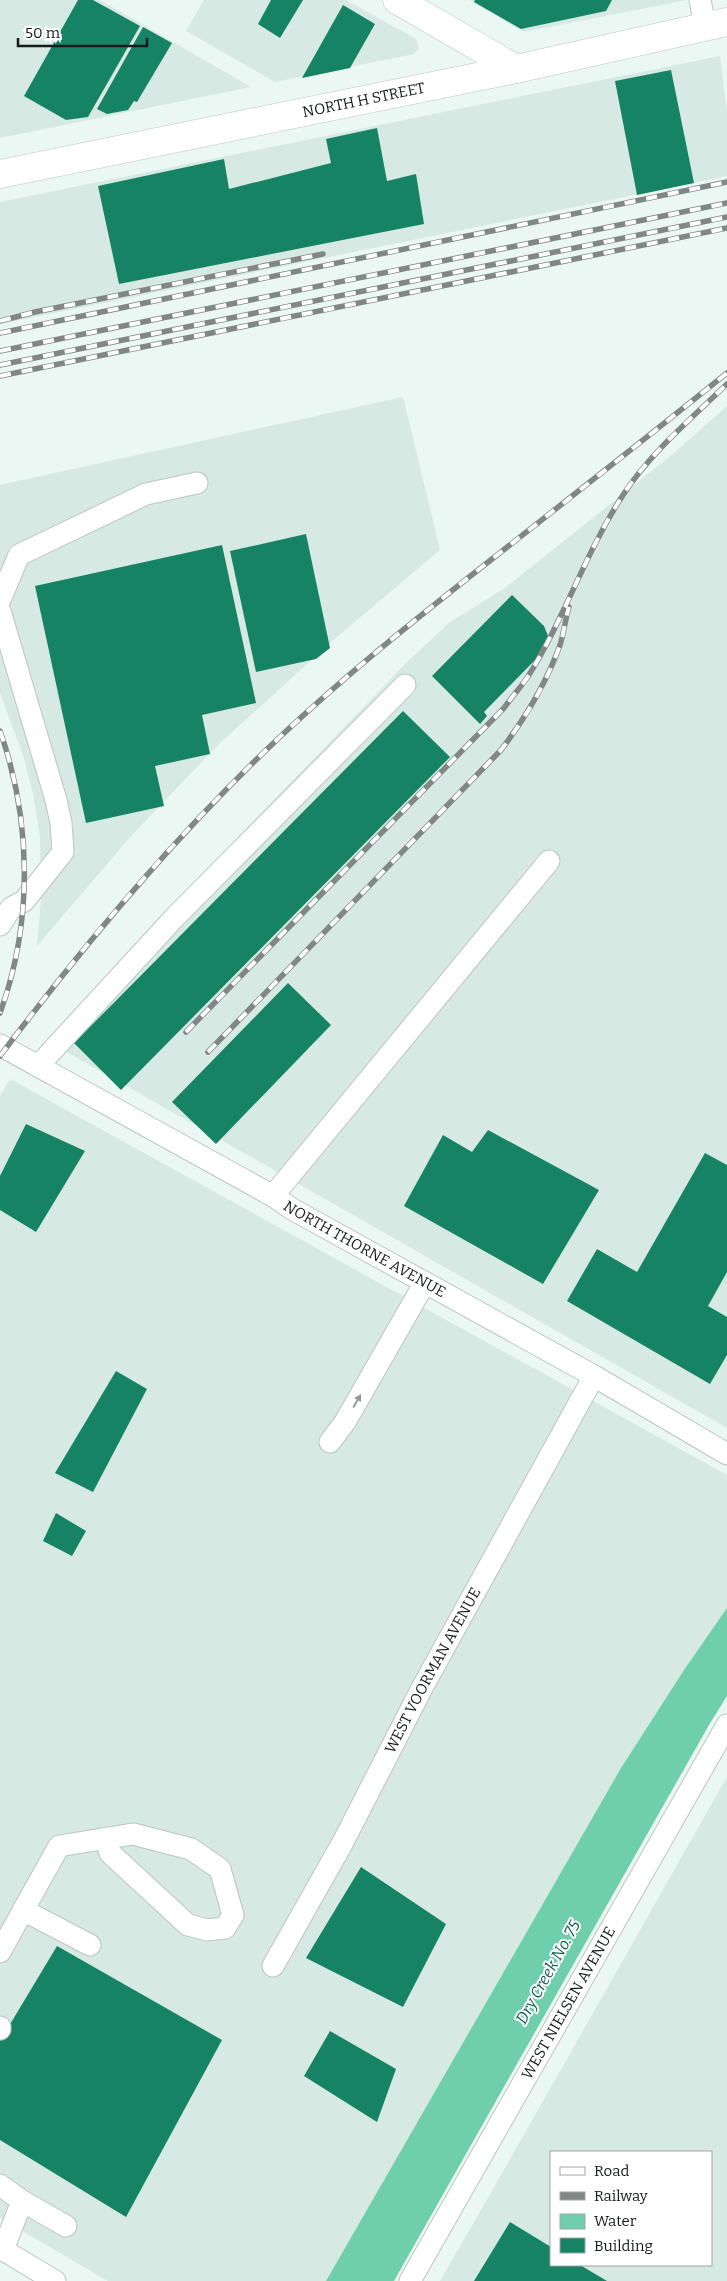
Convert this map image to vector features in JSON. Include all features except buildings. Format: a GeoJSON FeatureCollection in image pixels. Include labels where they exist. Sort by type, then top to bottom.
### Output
{"type":"FeatureCollection","features":[{"type":"Feature","properties":{"kind":"main road"},"geometry":{"type":"LineString","coordinates":[[397,0],[516,69]]}},
{"type":"Feature","properties":{"kind":"main road","name":"NORTH H STREET"},"geometry":{"type":"LineString","coordinates":[[0,174],[516,69],[716,24]]}},
{"type":"Feature","properties":{"kind":"street"},"geometry":{"type":"LineString","coordinates":[[700,0],[716,24]]}},
{"type":"Feature","properties":{"kind":"street"},"geometry":{"type":"LineString","coordinates":[[0,600],[19,555],[146,494],[197,482]]}},
{"type":"Feature","properties":{"kind":"street"},"geometry":{"type":"LineString","coordinates":[[0,611],[56,800],[61,823],[63,852],[24,901],[10,908],[0,925]]}},
{"type":"Feature","properties":{"kind":"street"},"geometry":{"type":"LineString","coordinates":[[38,1066],[175,917],[405,685]]}},
{"type":"Feature","properties":{"kind":"street"},"geometry":{"type":"LineString","coordinates":[[273,1196],[548,861]]}},
{"type":"Feature","properties":{"kind":"street","name":"NORTH THORNE AVENUE"},"geometry":{"type":"LineString","coordinates":[[0,1045],[273,1196],[292,1209],[424,1284],[594,1376],[727,1454]]}},
{"type":"Feature","properties":{"kind":"street"},"geometry":{"type":"LineString","coordinates":[[330,1442],[345,1422],[424,1284]]}},
{"type":"Feature","properties":{"kind":"street","name":"WEST VOORMAN AVENUE"},"geometry":{"type":"LineString","coordinates":[[273,1966],[344,1842],[422,1688],[594,1376]]}},
{"type":"Feature","properties":{"kind":"street","name":"WEST NIELSEN AVENUE"},"geometry":{"type":"LineString","coordinates":[[410,2281],[727,1725]]}},
{"type":"Feature","properties":{"kind":"street"},"geometry":{"type":"LineString","coordinates":[[3,1942],[59,1846],[106,1838],[133,1834],[191,1849],[220,1869],[232,1915],[224,1928],[207,1930],[188,1925],[110,1853],[106,1838]]}},
{"type":"Feature","properties":{"kind":"street"},"geometry":{"type":"LineString","coordinates":[[23,1910],[90,1945]]}},
{"type":"Feature","properties":{"kind":"street"},"geometry":{"type":"LineString","coordinates":[[0,2185],[22,2201],[66,2226]]}},
{"type":"Feature","properties":{"kind":"street"},"geometry":{"type":"LineString","coordinates":[[22,2201],[2,2249],[55,2281]]}},
{"type":"Feature","properties":{"kind":"shaded area"},"geometry":{"type":"Polygon","coordinates":[[[0,0],[100,0],[251,87],[0,138],[0,0]]]}},
{"type":"Feature","properties":{"kind":"shaded area"},"geometry":{"type":"Polygon","coordinates":[[[204,0],[346,0],[416,39],[419,48],[414,54],[275,82],[186,31],[204,0]]]}},
{"type":"Feature","properties":{"kind":"shaded area"},"geometry":{"type":"Polygon","coordinates":[[[469,0],[687,0],[524,32],[469,0]]]}},
{"type":"Feature","properties":{"kind":"shaded area"},"geometry":{"type":"Polygon","coordinates":[[[720,56],[727,112],[727,176],[0,324],[0,202],[720,56]]]}},
{"type":"Feature","properties":{"kind":"shaded area"},"geometry":{"type":"Polygon","coordinates":[[[403,397],[440,550],[338,636],[220,743],[131,836],[37,946],[41,901],[40,836],[33,794],[24,758],[0,693],[0,485],[403,397]]]}},
{"type":"Feature","properties":{"kind":"shaded area"},"geometry":{"type":"Polygon","coordinates":[[[727,406],[727,1428],[58,1047],[198,879],[408,661],[450,622],[505,588],[673,454],[727,406]]]}},
{"type":"Feature","properties":{"kind":"shaded area"},"geometry":{"type":"Polygon","coordinates":[[[10,1079],[727,1475],[727,1608],[684,1670],[621,1768],[326,2281],[108,2281],[0,2218],[0,1096],[10,1079]]]}},
{"type":"Feature","properties":{"kind":"shaded area"},"geometry":{"type":"Polygon","coordinates":[[[727,1777],[727,2281],[440,2281],[484,2205],[727,1777]]]}},
{"type":"Feature","properties":{"kind":"water","name":"Dry Creek No. 75"},"geometry":{"type":"Polygon","coordinates":[[[727,1608],[727,1696],[394,2281],[326,2281],[621,1768],[684,1670],[727,1608]]]}},
{"type":"Feature","properties":{"kind":"railway"},"geometry":{"type":"LineString","coordinates":[[0,333],[727,182]]}},
{"type":"Feature","properties":{"kind":"railway"},"geometry":{"type":"LineString","coordinates":[[0,351],[727,203]]}},
{"type":"Feature","properties":{"kind":"railway"},"geometry":{"type":"LineString","coordinates":[[0,365],[727,217]]}},
{"type":"Feature","properties":{"kind":"railway"},"geometry":{"type":"LineString","coordinates":[[0,376],[727,228]]}},
{"type":"Feature","properties":{"kind":"railway"},"geometry":{"type":"LineString","coordinates":[[0,321],[35,312],[323,254]]}},
{"type":"Feature","properties":{"kind":"railway"},"geometry":{"type":"LineString","coordinates":[[0,1056],[61,977],[157,863],[225,791],[289,728],[412,623],[727,373]]}},
{"type":"Feature","properties":{"kind":"railway"},"geometry":{"type":"LineString","coordinates":[[186,1032],[504,708],[527,678],[540,656],[597,540],[623,495],[658,451],[727,384]]}},
{"type":"Feature","properties":{"kind":"railway"},"geometry":{"type":"LineString","coordinates":[[208,1052],[501,750],[527,713],[542,687],[560,645],[569,607]]}},
{"type":"Feature","properties":{"kind":"railway"},"geometry":{"type":"LineString","coordinates":[[0,731],[11,766],[18,801],[23,836],[24,872],[23,908],[18,943],[11,978],[0,1013]]}}]}
